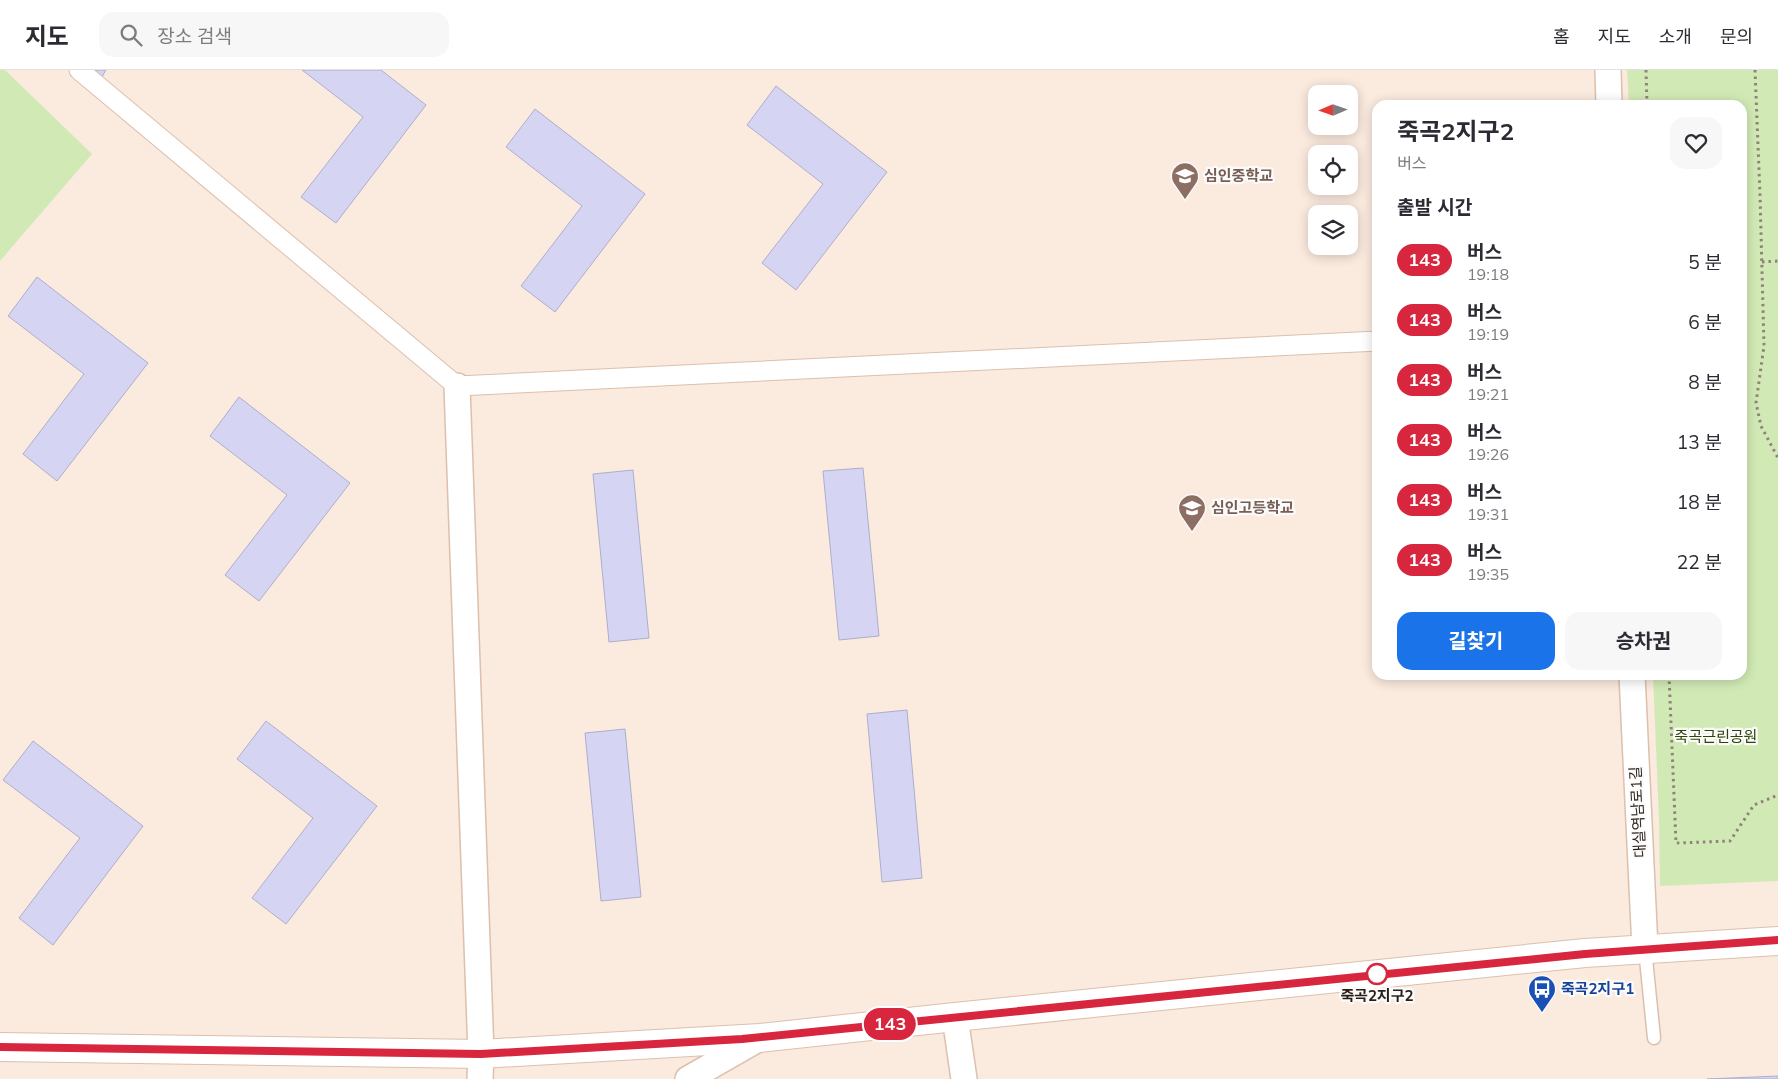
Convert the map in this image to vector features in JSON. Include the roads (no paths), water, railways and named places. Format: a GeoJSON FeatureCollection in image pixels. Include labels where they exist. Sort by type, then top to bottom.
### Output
{"type":"FeatureCollection","features":[{"type":"Feature","properties":{"kind":"street"},"geometry":{"type":"LineString","coordinates":[[80,70],[457,386],[1372,341]]}},
{"type":"Feature","properties":{"kind":"street"},"geometry":{"type":"LineString","coordinates":[[1608,70],[1609,100]]}},
{"type":"Feature","properties":{"kind":"street"},"geometry":{"type":"LineString","coordinates":[[457,386],[481,1066]]}},
{"type":"Feature","properties":{"kind":"street","name":"대실역남로1길"},"geometry":{"type":"LineString","coordinates":[[1632,680],[1645,949]]}},
{"type":"Feature","properties":{"kind":"street"},"geometry":{"type":"LineString","coordinates":[[0,1047],[481,1066],[1645,949],[1778,940]]}},
{"type":"Feature","properties":{"kind":"street"},"geometry":{"type":"LineString","coordinates":[[955,1017],[964,1079]]}},
{"type":"Feature","properties":{"kind":"street"},"geometry":{"type":"LineString","coordinates":[[688,1079],[760,1038]]}},
{"type":"Feature","properties":{"kind":"lane"},"geometry":{"type":"LineString","coordinates":[[1645,949],[1654,1038]]}},
{"type":"Feature","properties":{"kind":"place","name":"심인중학교"},"geometry":{"type":"Point","coordinates":[1185,200]}},
{"type":"Feature","properties":{"kind":"place","name":"심인고등학교"},"geometry":{"type":"Point","coordinates":[1192,532]}},
{"type":"Feature","properties":{"kind":"place","name":"죽곡2지구2"},"geometry":{"type":"Point","coordinates":[1377,974]}},
{"type":"Feature","properties":{"kind":"place","name":"죽곡2지구1"},"geometry":{"type":"Point","coordinates":[1542,1013]}},
{"type":"Feature","properties":{"kind":"park label","name":"죽곡근린공원"},"geometry":{"type":"Point","coordinates":[1716,737]}}]}
